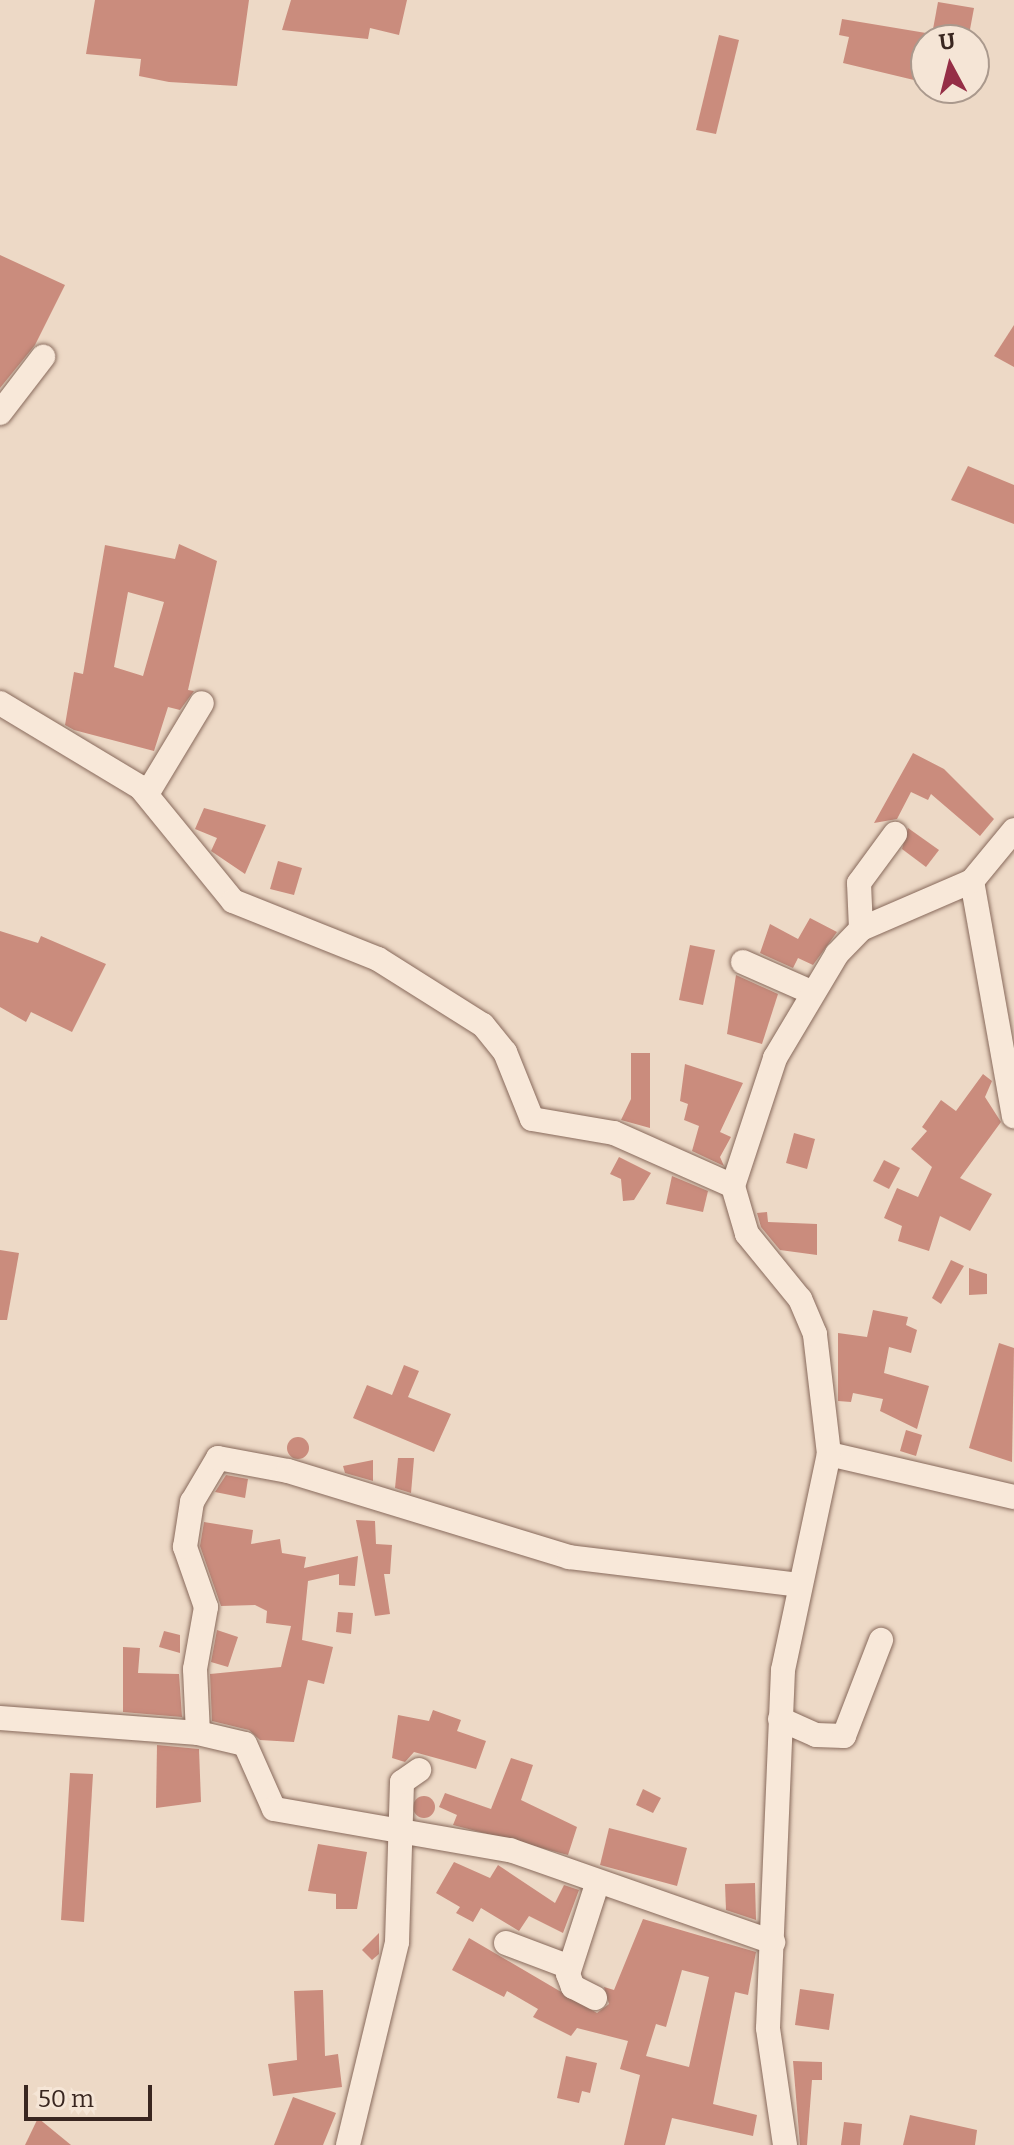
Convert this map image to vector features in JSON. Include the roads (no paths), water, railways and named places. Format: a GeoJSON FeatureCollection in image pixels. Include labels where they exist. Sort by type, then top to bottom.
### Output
{"type":"FeatureCollection","features":[{"type":"Feature","properties":{"kind":"street"},"geometry":{"type":"LineString","coordinates":[[0,413],[43,357]]}},
{"type":"Feature","properties":{"kind":"street"},"geometry":{"type":"LineString","coordinates":[[0,703],[147,794],[233,901],[378,959],[483,1025],[505,1052],[532,1119],[614,1133],[733,1186]]}},
{"type":"Feature","properties":{"kind":"street"},"geometry":{"type":"LineString","coordinates":[[147,794],[202,703]]}},
{"type":"Feature","properties":{"kind":"street"},"geometry":{"type":"LineString","coordinates":[[785,2145],[768,2042],[780,1719],[785,1647],[829,1454],[815,1334],[800,1299],[747,1234],[733,1186],[758,1100],[811,992],[861,929],[972,881],[1014,830]]}},
{"type":"Feature","properties":{"kind":"street"},"geometry":{"type":"LineString","coordinates":[[861,929],[859,883],[895,834]]}},
{"type":"Feature","properties":{"kind":"street"},"geometry":{"type":"LineString","coordinates":[[972,881],[1002,996],[1014,1116]]}},
{"type":"Feature","properties":{"kind":"street"},"geometry":{"type":"LineString","coordinates":[[743,962],[811,992]]}},
{"type":"Feature","properties":{"kind":"street"},"geometry":{"type":"LineString","coordinates":[[829,1454],[1014,1497]]}},
{"type":"Feature","properties":{"kind":"street"},"geometry":{"type":"LineString","coordinates":[[198,1733],[195,1669],[206,1607],[185,1547],[192,1502],[218,1458],[288,1471],[569,1557],[799,1585]]}},
{"type":"Feature","properties":{"kind":"street"},"geometry":{"type":"LineString","coordinates":[[780,1719],[816,1735],[844,1736],[881,1640]]}},
{"type":"Feature","properties":{"kind":"street"},"geometry":{"type":"LineString","coordinates":[[0,1718],[198,1733],[253,1750],[274,1809],[510,1850],[597,1884],[773,1942]]}},
{"type":"Feature","properties":{"kind":"street"},"geometry":{"type":"LineString","coordinates":[[348,2145],[397,1942],[397,1829],[402,1782],[419,1770]]}},
{"type":"Feature","properties":{"kind":"street"},"geometry":{"type":"LineString","coordinates":[[595,1998],[573,1987],[570,1967],[597,1884]]}},
{"type":"Feature","properties":{"kind":"street"},"geometry":{"type":"LineString","coordinates":[[506,1943],[570,1967]]}}]}
